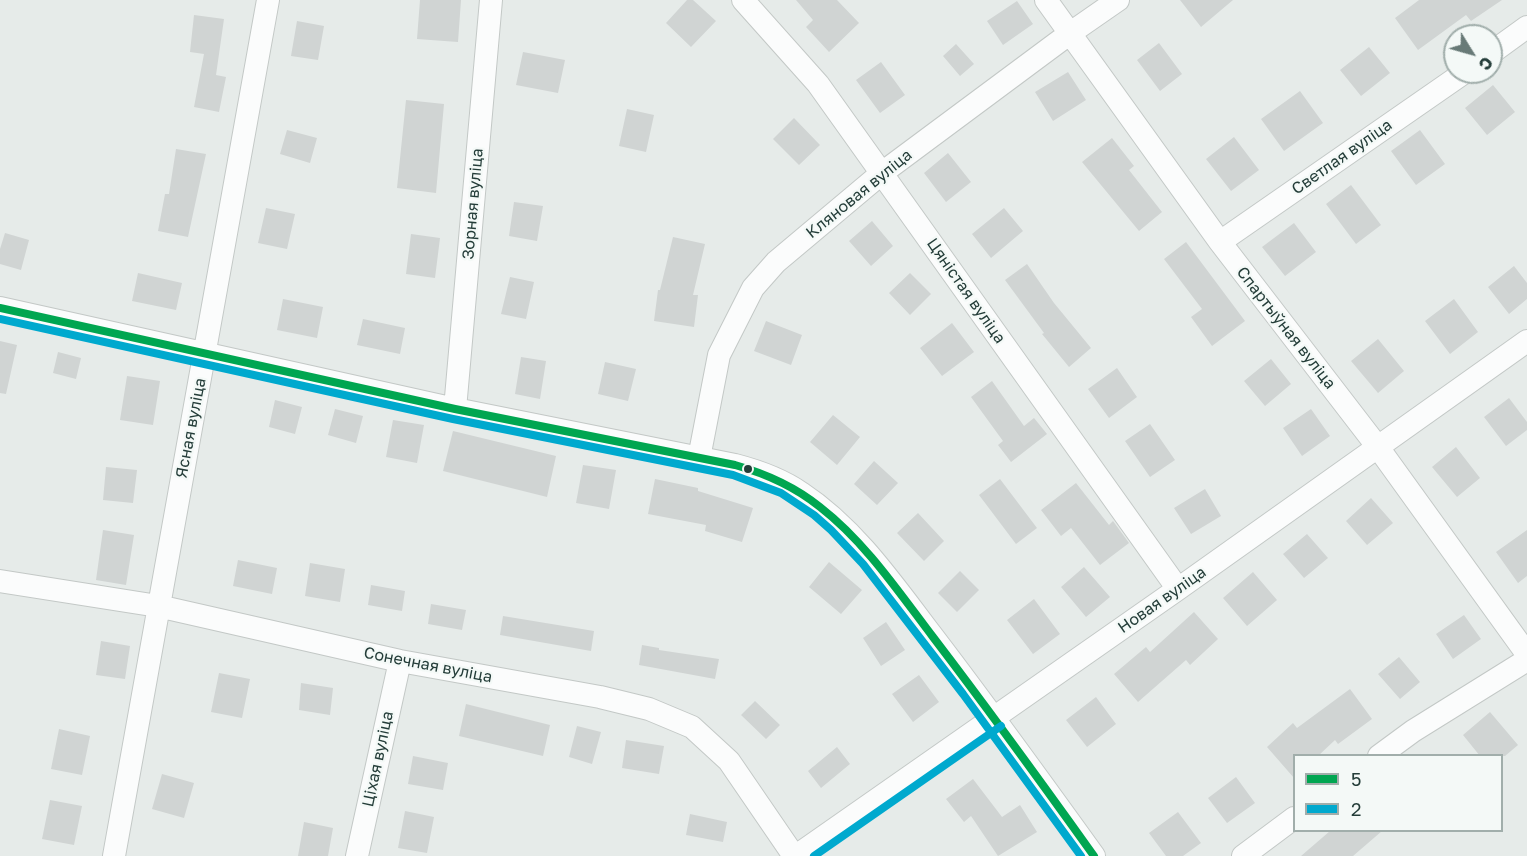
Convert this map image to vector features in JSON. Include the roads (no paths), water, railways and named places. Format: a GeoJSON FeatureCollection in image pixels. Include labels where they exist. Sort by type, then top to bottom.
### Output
{"type":"FeatureCollection","features":[{"type":"Feature","properties":{"kind":"street","name":"Ясная вуліца"},"geometry":{"type":"LineString","coordinates":[[114,856],[268,0]]}},
{"type":"Feature","properties":{"kind":"street","name":"Зорная вуліца"},"geometry":{"type":"LineString","coordinates":[[455,409],[491,0]]}},
{"type":"Feature","properties":{"kind":"street","name":"Цяністая вуліца"},"geometry":{"type":"LineString","coordinates":[[743,0],[818,84],[1178,590]]}},
{"type":"Feature","properties":{"kind":"street","name":"Спартыўная вуліца"},"geometry":{"type":"LineString","coordinates":[[1046,0],[1220,242],[1377,447],[1527,654]]}},
{"type":"Feature","properties":{"kind":"street","name":"Кляновая вуліца"},"geometry":{"type":"LineString","coordinates":[[699,458],[719,355],[753,288],[776,262],[882,173],[1118,0]]}},
{"type":"Feature","properties":{"kind":"street"},"geometry":{"type":"LineString","coordinates":[[1503,44],[1527,27]]}},
{"type":"Feature","properties":{"kind":"street","name":"Светлая вуліца"},"geometry":{"type":"LineString","coordinates":[[1220,242],[1448,84]]}},
{"type":"Feature","properties":{"kind":"street"},"geometry":{"type":"LineString","coordinates":[[0,308],[455,409],[750,469],[784,483],[817,505],[878,564],[995,717],[1094,856]]}},
{"type":"Feature","properties":{"kind":"street","name":"Новая вуліца"},"geometry":{"type":"LineString","coordinates":[[795,856],[1178,590],[1527,341]]}},
{"type":"Feature","properties":{"kind":"street","name":"Сонечная вуліца"},"geometry":{"type":"LineString","coordinates":[[0,581],[158,606],[400,661],[600,697],[649,709],[692,727],[729,760],[795,856]]}},
{"type":"Feature","properties":{"kind":"street"},"geometry":{"type":"LineString","coordinates":[[1382,754],[1413,731],[1527,660]]}},
{"type":"Feature","properties":{"kind":"street","name":"Ціхая вуліца"},"geometry":{"type":"LineString","coordinates":[[357,856],[400,661]]}},
{"type":"Feature","properties":{"kind":"street"},"geometry":{"type":"LineString","coordinates":[[1243,856],[1293,819]]}}]}
